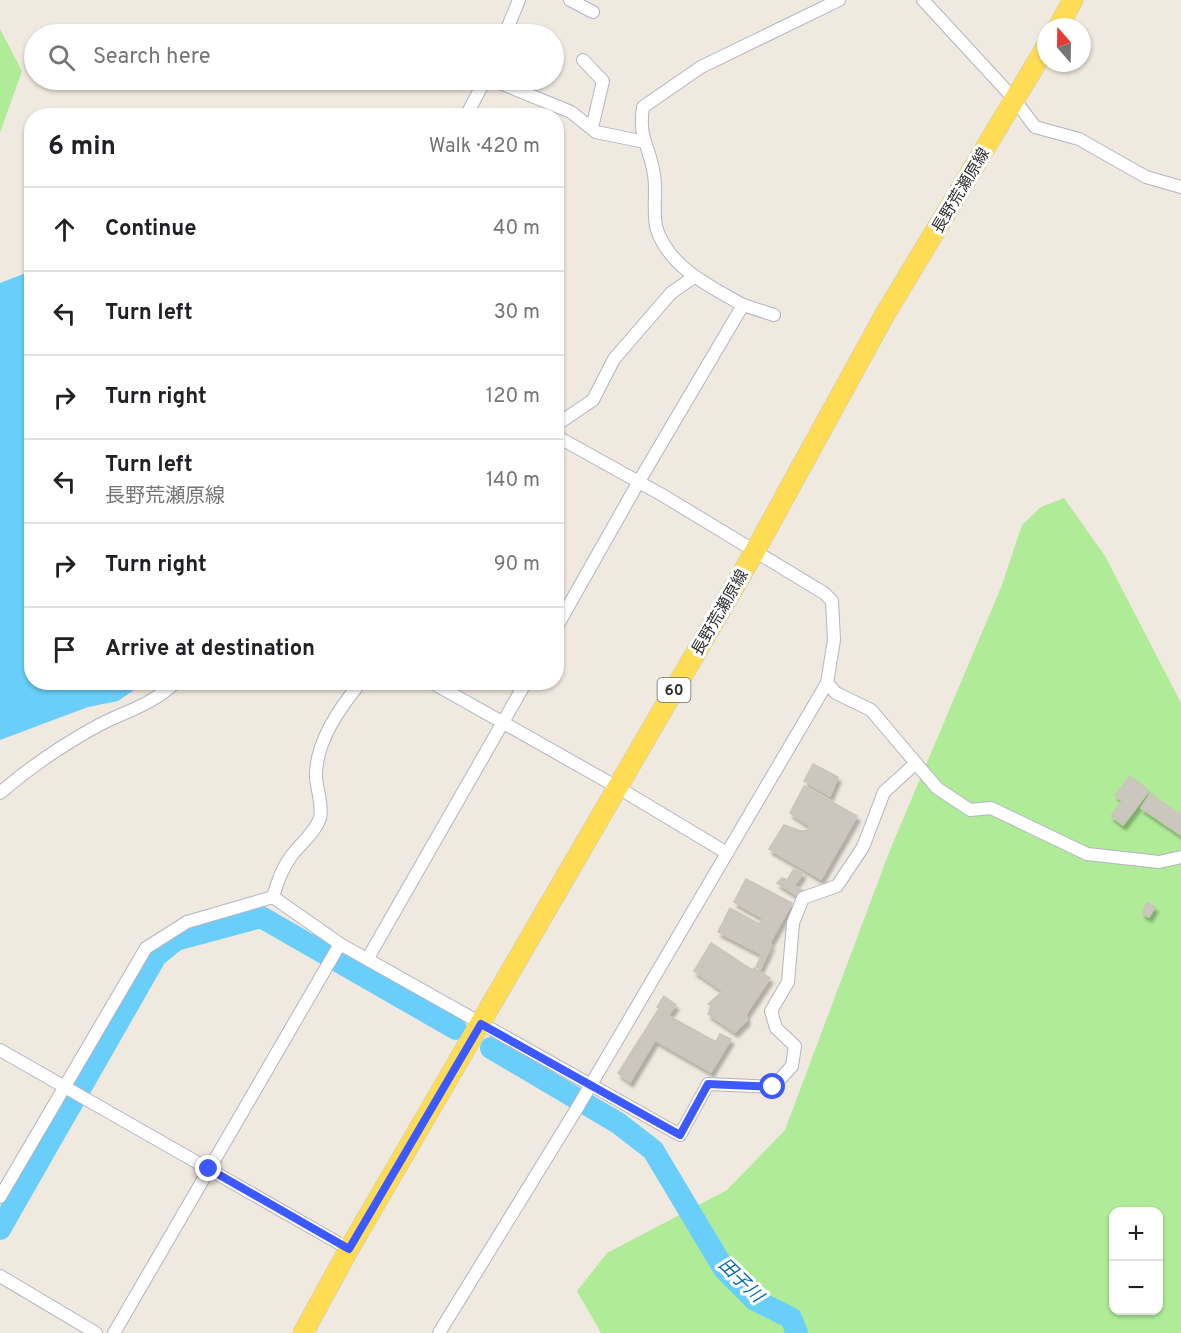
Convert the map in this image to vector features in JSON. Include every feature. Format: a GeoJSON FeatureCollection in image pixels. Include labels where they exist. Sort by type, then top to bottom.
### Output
{"type":"FeatureCollection","features":[{"type":"Feature","properties":{"kind":"main road"},"geometry":{"type":"LineString","coordinates":[[1063,18],[1074,0]]}},
{"type":"Feature","properties":{"kind":"main road","name":"長野荒瀬原線"},"geometry":{"type":"LineString","coordinates":[[303,1333],[349,1249],[755,551],[884,316],[1037,62]]}},
{"type":"Feature","properties":{"kind":"street"},"geometry":{"type":"LineString","coordinates":[[509,24],[519,0]]}},
{"type":"Feature","properties":{"kind":"street"},"geometry":{"type":"LineString","coordinates":[[570,0],[593,12]]}},
{"type":"Feature","properties":{"kind":"street"},"geometry":{"type":"LineString","coordinates":[[774,315],[743,305],[694,277],[668,251],[657,229],[654,174],[640,126],[643,107],[701,67],[839,0]]}},
{"type":"Feature","properties":{"kind":"street"},"geometry":{"type":"LineString","coordinates":[[923,0],[1015,100],[1035,127],[1079,139],[1146,177],[1181,187]]}},
{"type":"Feature","properties":{"kind":"street"},"geometry":{"type":"LineString","coordinates":[[583,60],[603,81],[592,128]]}},
{"type":"Feature","properties":{"kind":"street"},"geometry":{"type":"LineString","coordinates":[[470,108],[480,90]]}},
{"type":"Feature","properties":{"kind":"street"},"geometry":{"type":"LineString","coordinates":[[517,90],[561,108]]}},
{"type":"Feature","properties":{"kind":"street"},"geometry":{"type":"LineString","coordinates":[[564,109],[592,128],[645,142]]}},
{"type":"Feature","properties":{"kind":"street"},"geometry":{"type":"LineString","coordinates":[[564,419],[593,399],[614,359],[671,293],[694,277]]}},
{"type":"Feature","properties":{"kind":"street"},"geometry":{"type":"LineString","coordinates":[[564,614],[743,305]]}},
{"type":"Feature","properties":{"kind":"street"},"geometry":{"type":"LineString","coordinates":[[439,1333],[576,1110],[827,683],[834,640],[832,601],[824,593],[564,441]]}},
{"type":"Feature","properties":{"kind":"street"},"geometry":{"type":"LineString","coordinates":[[827,683],[836,693],[871,710],[937,788],[970,810],[991,808],[1087,854],[1159,862],[1181,857]]}},
{"type":"Feature","properties":{"kind":"street"},"geometry":{"type":"LineString","coordinates":[[0,793],[26,771],[100,725],[157,699],[167,690]]}},
{"type":"Feature","properties":{"kind":"street"},"geometry":{"type":"LineString","coordinates":[[273,897],[279,875],[292,855],[307,839],[320,817],[316,774],[325,738],[338,710],[354,690]]}},
{"type":"Feature","properties":{"kind":"street"},"geometry":{"type":"LineString","coordinates":[[445,690],[617,787],[726,853]]}},
{"type":"Feature","properties":{"kind":"street"},"geometry":{"type":"LineString","coordinates":[[368,958],[522,690]]}},
{"type":"Feature","properties":{"kind":"street"},"geometry":{"type":"LineString","coordinates":[[273,897],[339,947],[368,958],[588,1089],[680,1135],[708,1084],[773,1087],[792,1066],[795,1046],[776,1028],[771,1011],[788,982],[793,923],[803,898],[837,886],[863,847],[884,792],[916,763]]}},
{"type":"Feature","properties":{"kind":"street"},"geometry":{"type":"LineString","coordinates":[[0,1197],[69,1088],[146,948],[187,922],[273,897]]}},
{"type":"Feature","properties":{"kind":"street"},"geometry":{"type":"LineString","coordinates":[[114,1333],[339,947]]}},
{"type":"Feature","properties":{"kind":"street"},"geometry":{"type":"LineString","coordinates":[[0,1050],[349,1249]]}},
{"type":"Feature","properties":{"kind":"street"},"geometry":{"type":"LineString","coordinates":[[0,1276],[96,1333]]}},
{"type":"Feature","properties":{"kind":"green space"},"geometry":{"type":"Polygon","coordinates":[[[0,29],[22,71],[0,133],[0,29]]]}},
{"type":"Feature","properties":{"kind":"green space"},"geometry":{"type":"Polygon","coordinates":[[[1064,498],[1105,556],[1181,703],[1181,1333],[601,1333],[577,1291],[607,1253],[727,1190],[785,1130],[890,850],[1002,585],[1022,525],[1041,507],[1064,498]]]}},
{"type":"Feature","properties":{"kind":"water"},"geometry":{"type":"Polygon","coordinates":[[[24,274],[24,690],[134,690],[118,701],[88,707],[0,740],[0,283],[24,274]]]}},
{"type":"Feature","properties":{"kind":"building"},"geometry":{"type":"Polygon","coordinates":[[[813,764],[838,777],[830,796],[804,781],[813,764]]]}},
{"type":"Feature","properties":{"kind":"building"},"geometry":{"type":"Polygon","coordinates":[[[1130,776],[1149,791],[1123,825],[1111,816],[1122,801],[1115,795],[1130,776]]]}},
{"type":"Feature","properties":{"kind":"building"},"geometry":{"type":"Polygon","coordinates":[[[804,786],[857,816],[821,879],[769,849],[784,825],[801,831],[810,830],[810,826],[790,813],[804,786]]]}},
{"type":"Feature","properties":{"kind":"building"},"geometry":{"type":"Polygon","coordinates":[[[1150,794],[1181,815],[1181,835],[1141,808],[1150,794]]]}},
{"type":"Feature","properties":{"kind":"building"},"geometry":{"type":"Polygon","coordinates":[[[794,869],[803,873],[794,886],[804,891],[800,897],[777,883],[782,878],[787,880],[794,869]]]}},
{"type":"Feature","properties":{"kind":"building"},"geometry":{"type":"Polygon","coordinates":[[[746,879],[792,903],[763,955],[718,932],[730,908],[759,924],[763,918],[734,902],[746,879]]]}},
{"type":"Feature","properties":{"kind":"building"},"geometry":{"type":"Polygon","coordinates":[[[1147,903],[1155,907],[1149,917],[1142,913],[1147,903]]]}},
{"type":"Feature","properties":{"kind":"building"},"geometry":{"type":"Polygon","coordinates":[[[711,943],[752,970],[754,968],[770,978],[746,1014],[747,1020],[735,1032],[708,1014],[711,1006],[708,1004],[723,991],[694,971],[711,943]]]}},
{"type":"Feature","properties":{"kind":"building"},"geometry":{"type":"Polygon","coordinates":[[[772,944],[760,969],[756,967],[761,956],[764,956],[772,944]]]}},
{"type":"Feature","properties":{"kind":"building"},"geometry":{"type":"Polygon","coordinates":[[[664,996],[676,1005],[669,1014],[657,1007],[664,996]]]}},
{"type":"Feature","properties":{"kind":"building"},"geometry":{"type":"Polygon","coordinates":[[[658,1010],[716,1042],[720,1034],[731,1039],[711,1072],[655,1040],[630,1082],[618,1073],[658,1010]]]}},
{"type":"Feature","properties":{"kind":"waterway"},"geometry":{"type":"LineString","coordinates":[[0,1229],[156,956],[176,940],[261,917],[456,1029]]}},
{"type":"Feature","properties":{"kind":"waterway","name":"田子川"},"geometry":{"type":"LineString","coordinates":[[491,1048],[618,1123],[653,1150],[724,1269],[755,1300],[791,1318],[797,1333]]}},
{"type":"Feature","properties":{"kind":"route"},"geometry":{"type":"LineString","coordinates":[[209,1169],[349,1249],[481,1024],[680,1135],[708,1084],[773,1087]]}}]}
